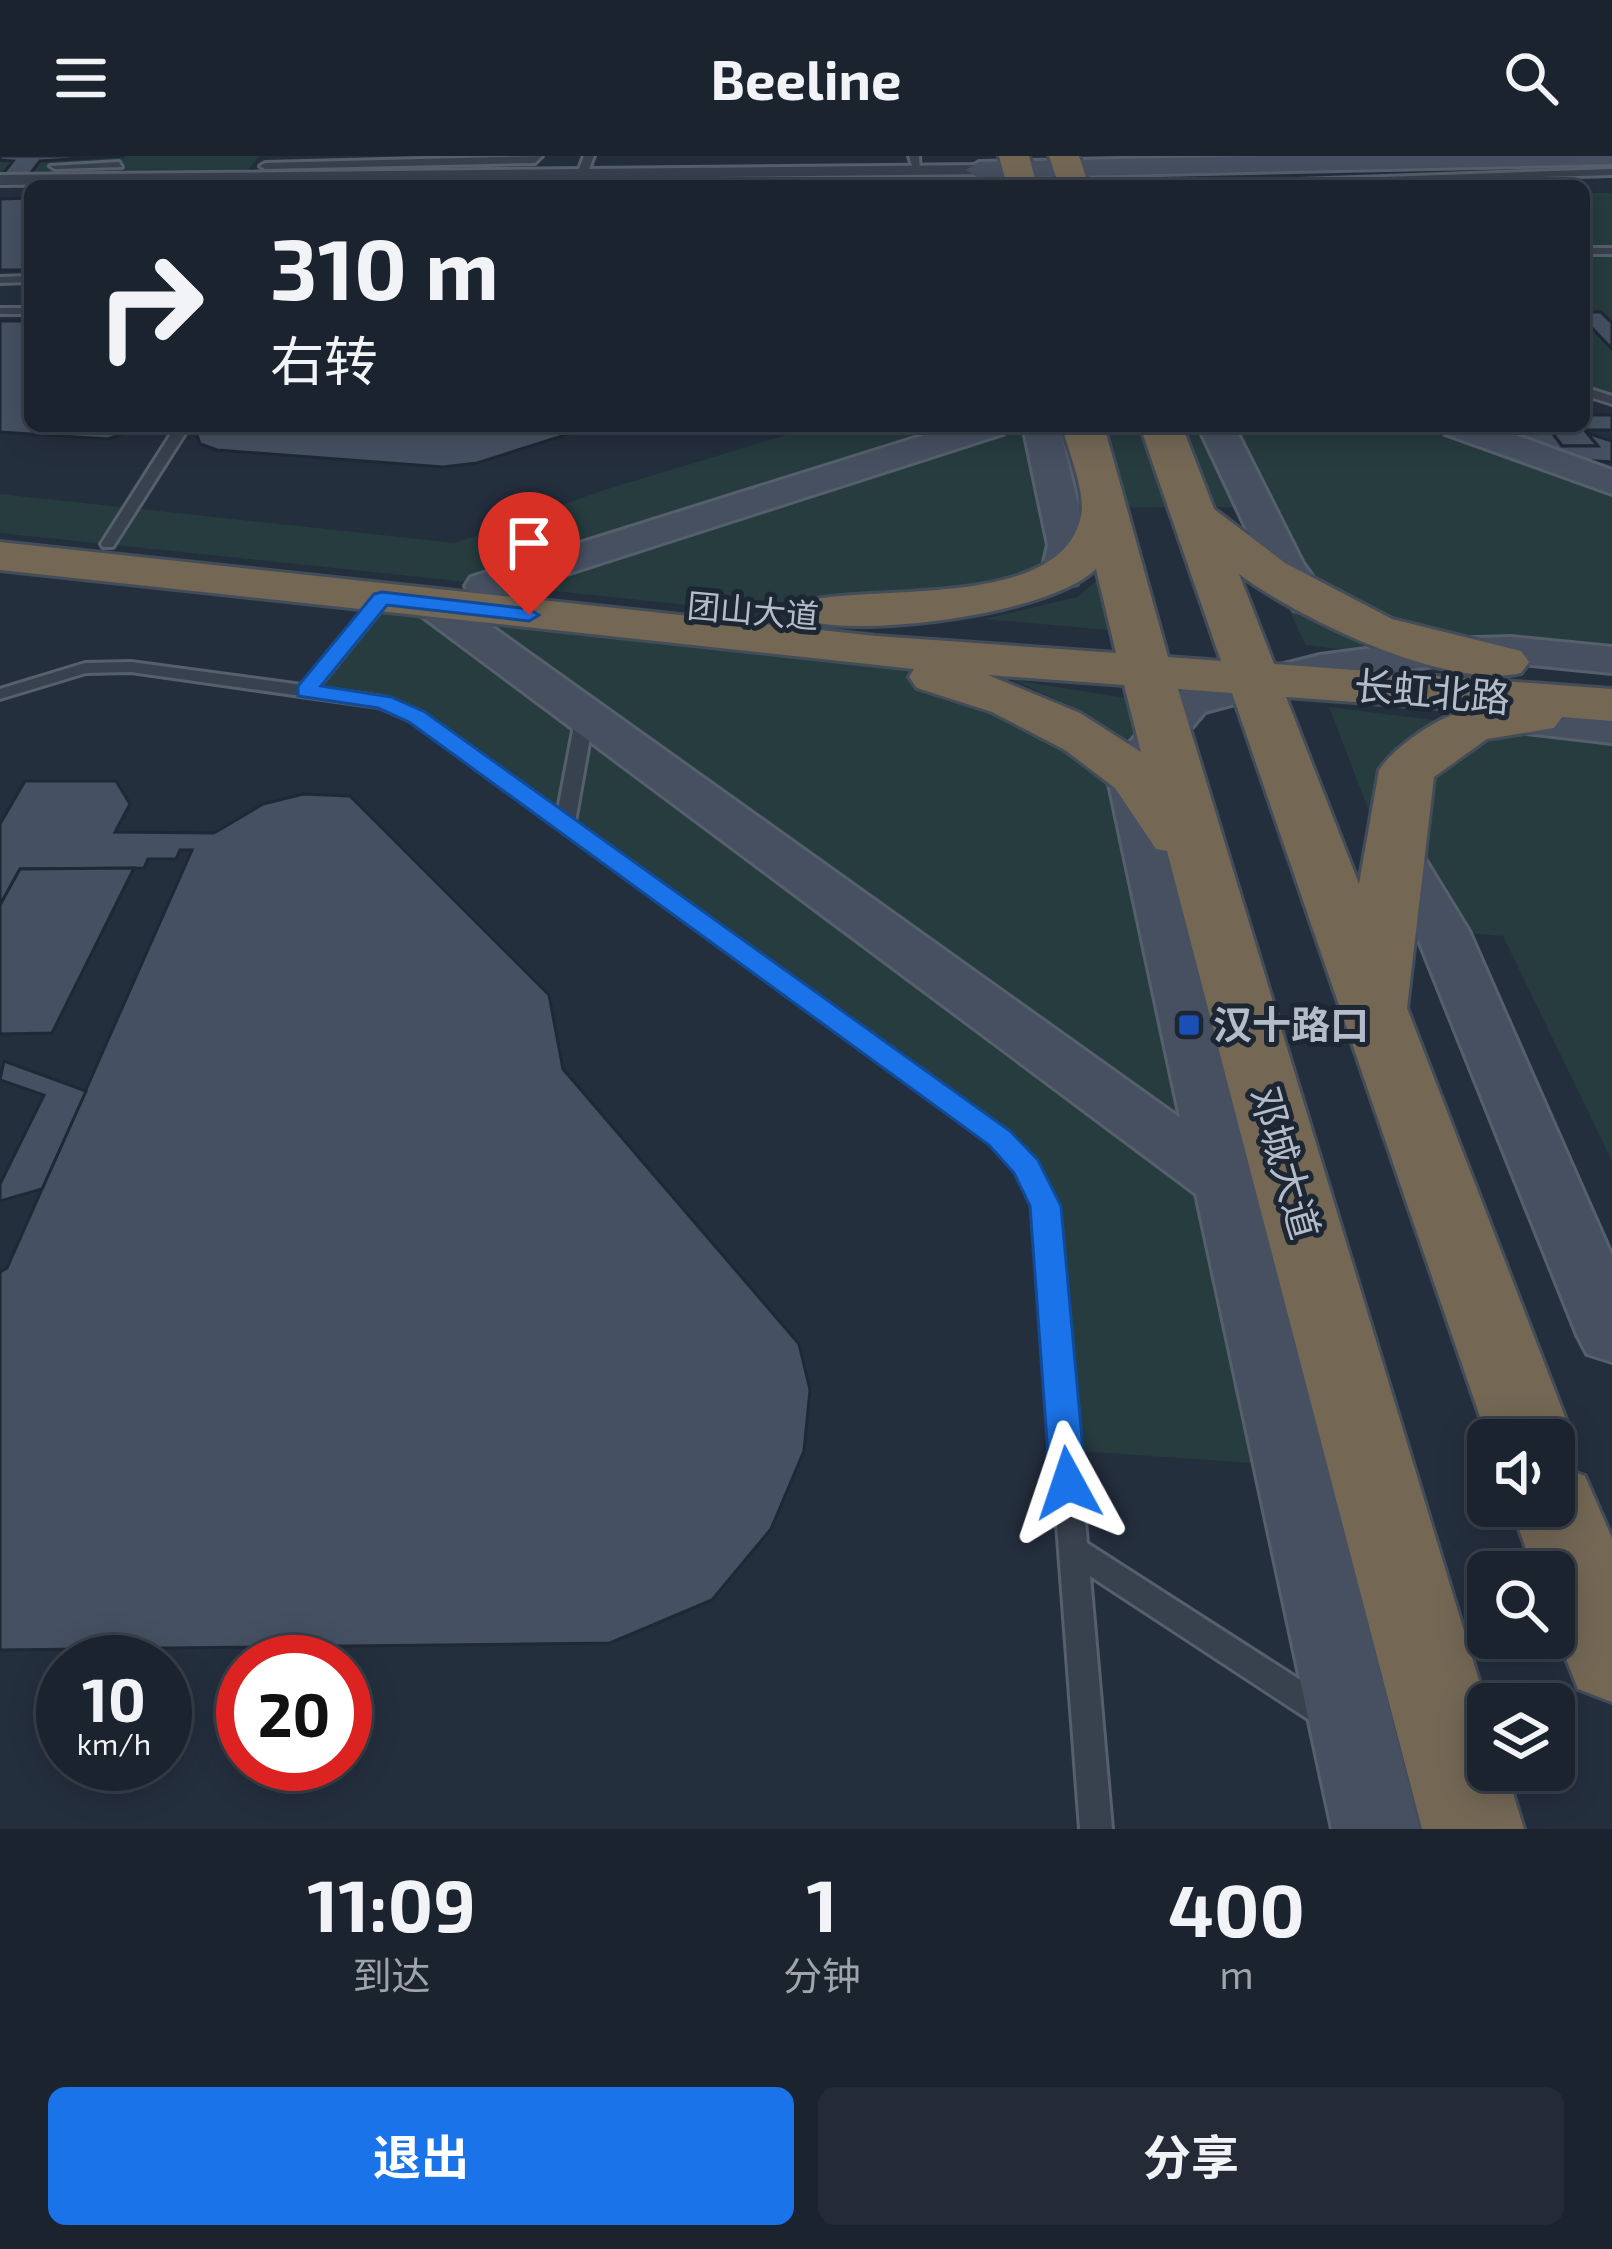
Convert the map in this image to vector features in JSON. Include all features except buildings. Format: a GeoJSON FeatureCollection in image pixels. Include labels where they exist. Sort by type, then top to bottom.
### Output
{"type":"FeatureCollection","features":[{"type":"Feature","properties":{"kind":"highway","name":"邓城大道"},"geometry":{"type":"LineString","coordinates":[[1085,432],[1142,653],[1473,1829]]}},
{"type":"Feature","properties":{"kind":"highway"},"geometry":{"type":"LineString","coordinates":[[1163,432],[1523,1419]]}},
{"type":"Feature","properties":{"kind":"highway"},"geometry":{"type":"LineString","coordinates":[[738,624],[976,600],[1062,574],[1093,545],[1105,512]]}},
{"type":"Feature","properties":{"kind":"highway"},"geometry":{"type":"LineString","coordinates":[[1193,514],[1253,567],[1309,602],[1370,631],[1611,694]]}},
{"type":"Feature","properties":{"kind":"highway","name":"团山大道"},"geometry":{"type":"LineString","coordinates":[[0,533],[486,586],[738,624]]}},
{"type":"Feature","properties":{"kind":"highway","name":"团山大道"},"geometry":{"type":"LineString","coordinates":[[0,556],[408,602],[1246,662],[1512,696]]}},
{"type":"Feature","properties":{"kind":"highway"},"geometry":{"type":"LineString","coordinates":[[738,624],[973,684],[1051,721],[1130,770],[1204,873]]}},
{"type":"Feature","properties":{"kind":"highway","name":"长虹北路"},"geometry":{"type":"LineString","coordinates":[[1246,662],[1611,694]]}},
{"type":"Feature","properties":{"kind":"highway"},"geometry":{"type":"LineString","coordinates":[[1376,1018],[1393,847],[1407,770],[1512,696],[1611,694]]}},
{"type":"Feature","properties":{"kind":"highway"},"geometry":{"type":"LineString","coordinates":[[1563,1527],[1612,1659]]}},
{"type":"Feature","properties":{"kind":"street"},"geometry":{"type":"LineString","coordinates":[[1146,180],[1456,158],[1612,159]]}},
{"type":"Feature","properties":{"kind":"street"},"geometry":{"type":"LineString","coordinates":[[1198,175],[1498,170],[1612,159]]}},
{"type":"Feature","properties":{"kind":"street"},"geometry":{"type":"LineString","coordinates":[[0,180],[117,166],[916,163],[980,172],[1114,171]]}},
{"type":"Feature","properties":{"kind":"street"},"geometry":{"type":"LineString","coordinates":[[486,586],[971,432]]}},
{"type":"Feature","properties":{"kind":"street"},"geometry":{"type":"LineString","coordinates":[[1042,432],[1068,545],[1062,574]]}},
{"type":"Feature","properties":{"kind":"street"},"geometry":{"type":"LineString","coordinates":[[1219,432],[1282,564],[1309,602]]}},
{"type":"Feature","properties":{"kind":"street"},"geometry":{"type":"LineString","coordinates":[[1474,432],[1612,483]]}},
{"type":"Feature","properties":{"kind":"street"},"geometry":{"type":"LineString","coordinates":[[408,602],[585,715],[1226,1183]]}},
{"type":"Feature","properties":{"kind":"street"},"geometry":{"type":"LineString","coordinates":[[1376,1829],[1130,770],[1189,702],[1320,668],[1442,652]]}},
{"type":"Feature","properties":{"kind":"street"},"geometry":{"type":"LineString","coordinates":[[1393,847],[1442,931],[1582,1241],[1612,1335]]}},
{"type":"Feature","properties":{"kind":"lane"},"geometry":{"type":"LineString","coordinates":[[265,166],[535,160],[536,156]]}},
{"type":"Feature","properties":{"kind":"lane"},"geometry":{"type":"LineString","coordinates":[[55,166],[117,166]]}},
{"type":"Feature","properties":{"kind":"lane"},"geometry":{"type":"LineString","coordinates":[[1498,170],[1612,172]]}},
{"type":"Feature","properties":{"kind":"lane"},"geometry":{"type":"LineString","coordinates":[[1498,170],[1508,180]]}},
{"type":"Feature","properties":{"kind":"lane"},"geometry":{"type":"LineString","coordinates":[[108,544],[179,432]]}},
{"type":"Feature","properties":{"kind":"lane"},"geometry":{"type":"LineString","coordinates":[[306,691],[408,602]]}},
{"type":"Feature","properties":{"kind":"lane"},"geometry":{"type":"LineString","coordinates":[[0,694],[85,668],[131,667],[383,702],[417,717],[1000,1138],[1027,1167],[1045,1206],[1096,1829]]}},
{"type":"Feature","properties":{"kind":"lane"},"geometry":{"type":"LineString","coordinates":[[565,824],[585,715]]}},
{"type":"Feature","properties":{"kind":"lane"},"geometry":{"type":"LineString","coordinates":[[1074,1550],[1353,1730]]}},
{"type":"Feature","properties":{"kind":"green space"},"geometry":{"type":"Polygon","coordinates":[[[0,156],[259,156],[242,177],[0,180],[0,156]]]}},
{"type":"Feature","properties":{"kind":"green space"},"geometry":{"type":"Polygon","coordinates":[[[1590,193],[1612,193],[1612,399],[1590,393],[1590,193]]]}},
{"type":"Feature","properties":{"kind":"green space"},"geometry":{"type":"Polygon","coordinates":[[[796,432],[1474,432],[1612,483],[1612,660],[1511,650],[1309,601],[1253,507],[1062,508],[1062,575],[885,611],[754,612],[0,533],[0,494],[455,543],[601,491],[796,432]]]}},
{"type":"Feature","properties":{"kind":"green space"},"geometry":{"type":"Polygon","coordinates":[[[1110,570],[1119,631],[984,619],[1077,597],[1110,570]]]}},
{"type":"Feature","properties":{"kind":"green space"},"geometry":{"type":"Polygon","coordinates":[[[382,599],[739,638],[973,684],[1130,770],[1292,1466],[1065,1450],[1049,1240],[1027,1167],[417,717],[383,702],[306,691],[382,599]]]}},
{"type":"Feature","properties":{"kind":"green space"},"geometry":{"type":"Polygon","coordinates":[[[1285,602],[1351,639],[1412,658],[1306,645],[1285,602]]]}},
{"type":"Feature","properties":{"kind":"green space"},"geometry":{"type":"Polygon","coordinates":[[[1013,680],[1139,700],[1159,772],[1071,706],[1013,680]]]}},
{"type":"Feature","properties":{"kind":"green space"},"geometry":{"type":"Polygon","coordinates":[[[1329,707],[1449,722],[1394,753],[1381,774],[1369,811],[1329,707]]]}},
{"type":"Feature","properties":{"kind":"green space"},"geometry":{"type":"Polygon","coordinates":[[[1472,725],[1612,729],[1612,1161],[1503,936],[1442,931],[1393,847],[1407,770],[1472,725]]]}},
{"type":"Feature","properties":{"kind":"place","name":"汉十路口"},"geometry":{"type":"Point","coordinates":[1189,1025]}},
{"type":"Feature","properties":{"kind":"route"},"geometry":{"type":"LineString","coordinates":[[529,615],[382,598],[306,691],[383,702],[417,717],[1000,1138],[1027,1167],[1045,1206],[1068,1483]]}}]}
